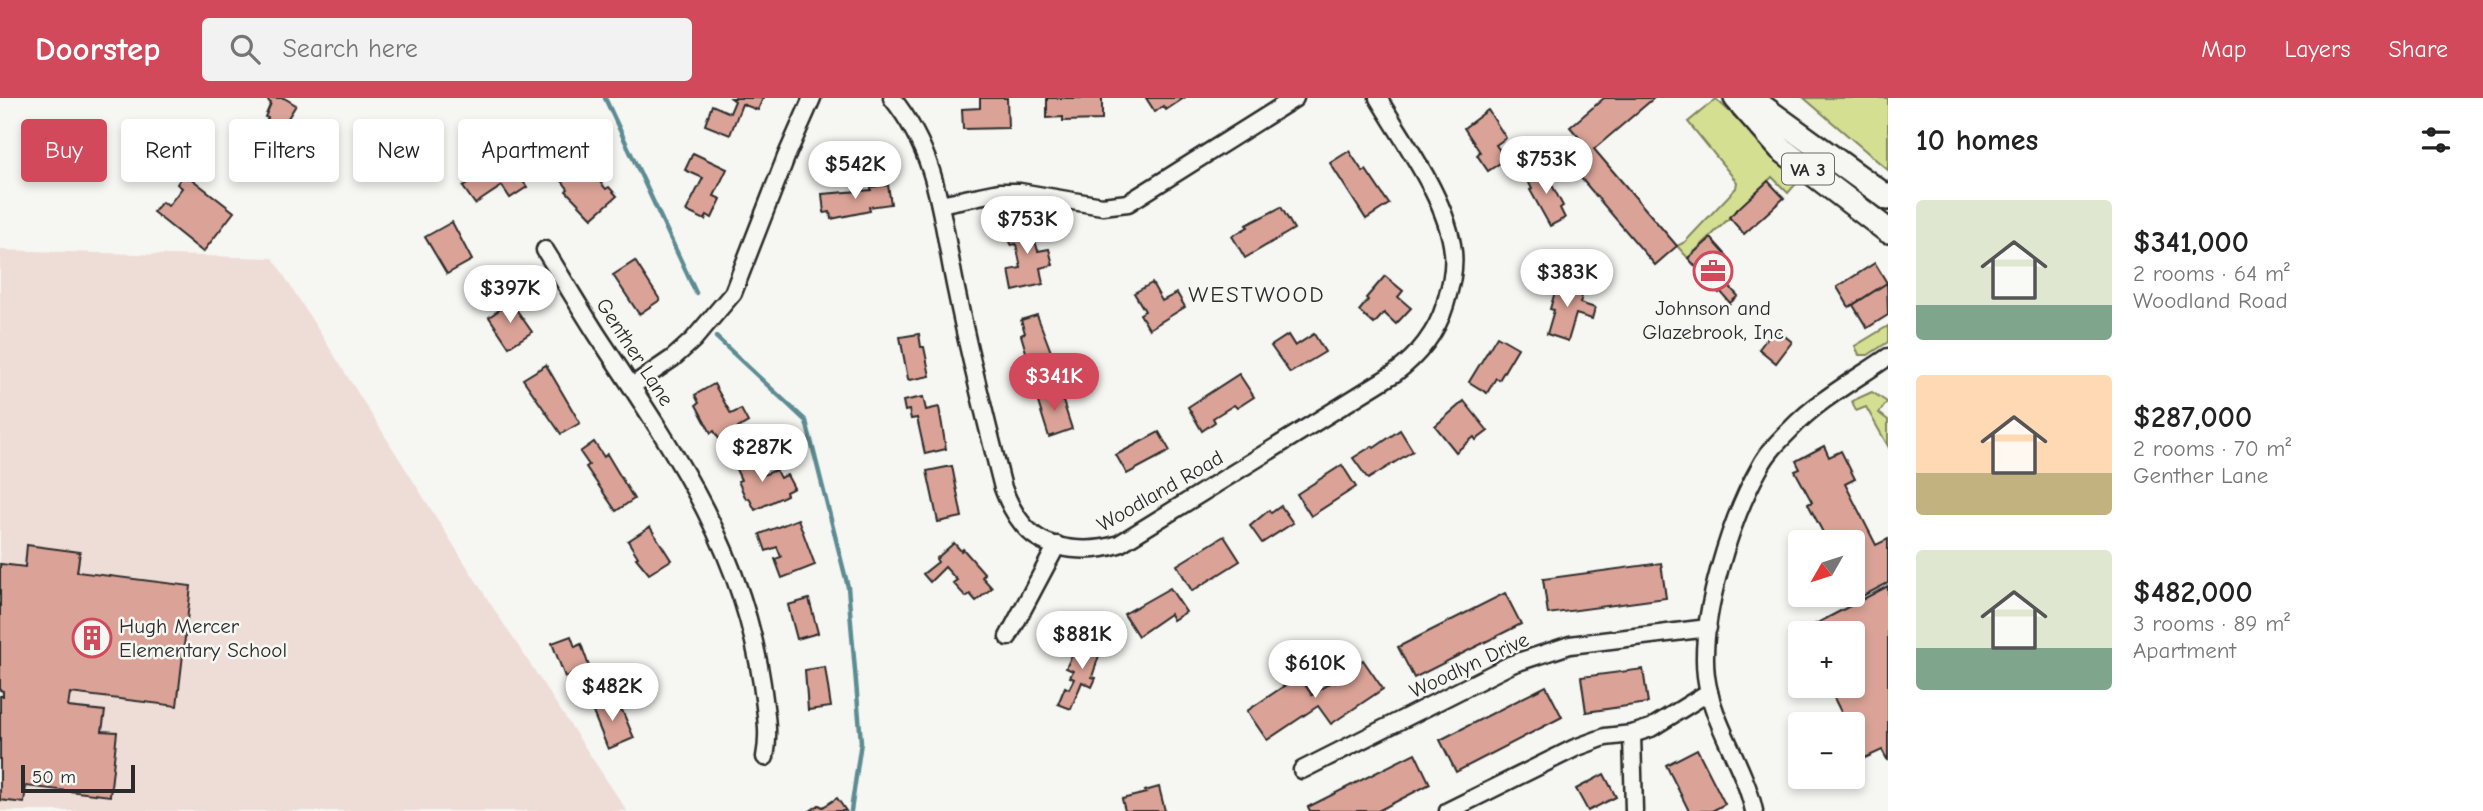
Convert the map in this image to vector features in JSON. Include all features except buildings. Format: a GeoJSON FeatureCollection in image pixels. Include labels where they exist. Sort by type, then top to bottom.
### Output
{"type":"FeatureCollection","features":[{"type":"Feature","properties":{"kind":"highway","name":"VA 3"},"geometry":{"type":"LineString","coordinates":[[1736,98],[1782,149],[1888,231]]}},
{"type":"Feature","properties":{"kind":"highway","name":"VA 3"},"geometry":{"type":"LineString","coordinates":[[1750,98],[1888,198]]}},
{"type":"Feature","properties":{"kind":"street"},"geometry":{"type":"LineString","coordinates":[[632,386],[673,358],[693,340],[733,293],[812,98]]}},
{"type":"Feature","properties":{"kind":"street","name":"Woodland Road"},"geometry":{"type":"LineString","coordinates":[[892,98],[918,136],[929,162],[1003,488],[1010,505],[1029,532],[1057,545],[1089,551],[1119,544],[1395,373],[1405,366],[1427,341],[1444,311],[1450,288],[1453,250],[1448,226],[1437,199],[1378,98]]}},
{"type":"Feature","properties":{"kind":"street"},"geometry":{"type":"LineString","coordinates":[[940,204],[999,192],[1020,192],[1102,206],[1128,203],[1295,98]]}},
{"type":"Feature","properties":{"kind":"street","name":"Genther Lane"},"geometry":{"type":"LineString","coordinates":[[545,250],[692,484],[712,523],[749,617],[766,714],[768,743],[765,757]]}},
{"type":"Feature","properties":{"kind":"street"},"geometry":{"type":"LineString","coordinates":[[1754,811],[1747,782],[1709,692],[1705,664],[1715,587],[1742,505],[1760,466],[1790,429],[1812,409],[1888,357]]}},
{"type":"Feature","properties":{"kind":"street"},"geometry":{"type":"LineString","coordinates":[[1008,637],[1057,545]]}},
{"type":"Feature","properties":{"kind":"street","name":"Woodlyn Drive"},"geometry":{"type":"LineString","coordinates":[[1302,770],[1537,654],[1570,645],[1708,628]]}},
{"type":"Feature","properties":{"kind":"street"},"geometry":{"type":"LineString","coordinates":[[1448,811],[1575,748],[1605,737],[1632,734],[1651,728],[1709,692]]}},
{"type":"Feature","properties":{"kind":"street"},"geometry":{"type":"LineString","coordinates":[[1632,734],[1634,811]]}},
{"type":"Feature","properties":{"kind":"shaded area"},"geometry":{"type":"Polygon","coordinates":[[[0,250],[273,258],[490,603],[627,811],[0,811],[0,250]]]}},
{"type":"Feature","properties":{"kind":"green space"},"geometry":{"type":"Polygon","coordinates":[[[1804,98],[1888,98],[1888,170],[1804,98]]]}},
{"type":"Feature","properties":{"kind":"green space"},"geometry":{"type":"Polygon","coordinates":[[[1716,99],[1801,178],[1788,193],[1772,177],[1688,258],[1677,246],[1685,242],[1736,188],[1737,182],[1688,122],[1716,99]]]}},
{"type":"Feature","properties":{"kind":"green space"},"geometry":{"type":"Polygon","coordinates":[[[1888,326],[1888,342],[1868,355],[1859,355],[1855,346],[1888,326]]]}},
{"type":"Feature","properties":{"kind":"green space"},"geometry":{"type":"Polygon","coordinates":[[[1872,392],[1887,402],[1879,413],[1888,420],[1888,446],[1866,407],[1856,411],[1852,401],[1872,392]]]}},
{"type":"Feature","properties":{"kind":"waterway"},"geometry":{"type":"LineString","coordinates":[[605,98],[696,293]]}},
{"type":"Feature","properties":{"kind":"waterway"},"geometry":{"type":"LineString","coordinates":[[716,337],[806,421],[848,587],[861,742],[851,811]]}},
{"type":"Feature","properties":{"kind":"place","name":"Johnson and Glazebrook, Inc"},"geometry":{"type":"Point","coordinates":[1713,271]}},
{"type":"Feature","properties":{"kind":"place","name":"Hugh Mercer Elementary School"},"geometry":{"type":"Point","coordinates":[92,638]}},
{"type":"Feature","properties":{"kind":"district","name":"WESTWOOD"},"geometry":{"type":"Point","coordinates":[1257,294]}}]}
